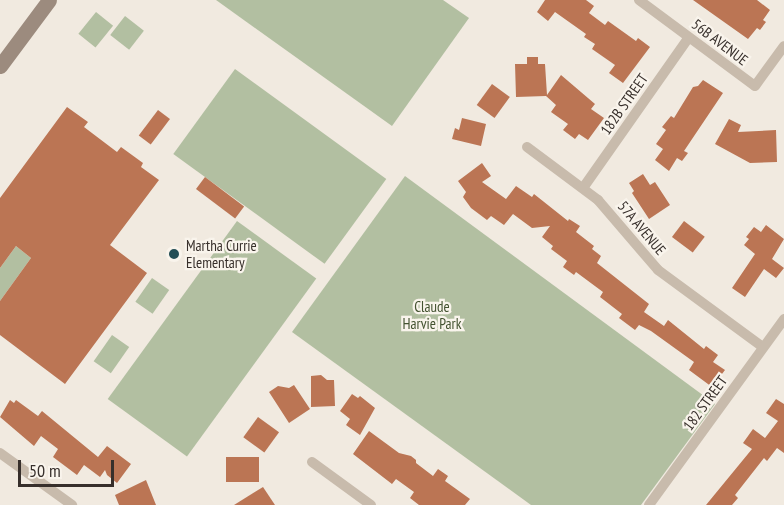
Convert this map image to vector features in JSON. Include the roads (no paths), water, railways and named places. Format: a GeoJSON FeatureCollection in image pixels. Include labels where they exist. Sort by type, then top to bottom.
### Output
{"type":"FeatureCollection","features":[{"type":"Feature","properties":{"kind":"main road"},"geometry":{"type":"LineString","coordinates":[[0,66],[49,0]]}},
{"type":"Feature","properties":{"kind":"street","name":"56B AVENUE"},"geometry":{"type":"LineString","coordinates":[[639,0],[755,86],[784,46]]}},
{"type":"Feature","properties":{"kind":"street","name":"182B STREET"},"geometry":{"type":"LineString","coordinates":[[583,188],[689,37]]}},
{"type":"Feature","properties":{"kind":"street","name":"57A AVENUE"},"geometry":{"type":"LineString","coordinates":[[527,147],[583,188],[612,214],[658,270],[763,347]]}},
{"type":"Feature","properties":{"kind":"street","name":"182 STREET"},"geometry":{"type":"LineString","coordinates":[[649,505],[784,319]]}},
{"type":"Feature","properties":{"kind":"street"},"geometry":{"type":"LineString","coordinates":[[0,453],[72,505]]}},
{"type":"Feature","properties":{"kind":"street"},"geometry":{"type":"LineString","coordinates":[[312,462],[371,505]]}},
{"type":"Feature","properties":{"kind":"place","name":"Martha Currie Elementary"},"geometry":{"type":"Point","coordinates":[174,254]}},
{"type":"Feature","properties":{"kind":"park label","name":"Claude Harvie Park"},"geometry":{"type":"Point","coordinates":[432,314]}}]}
